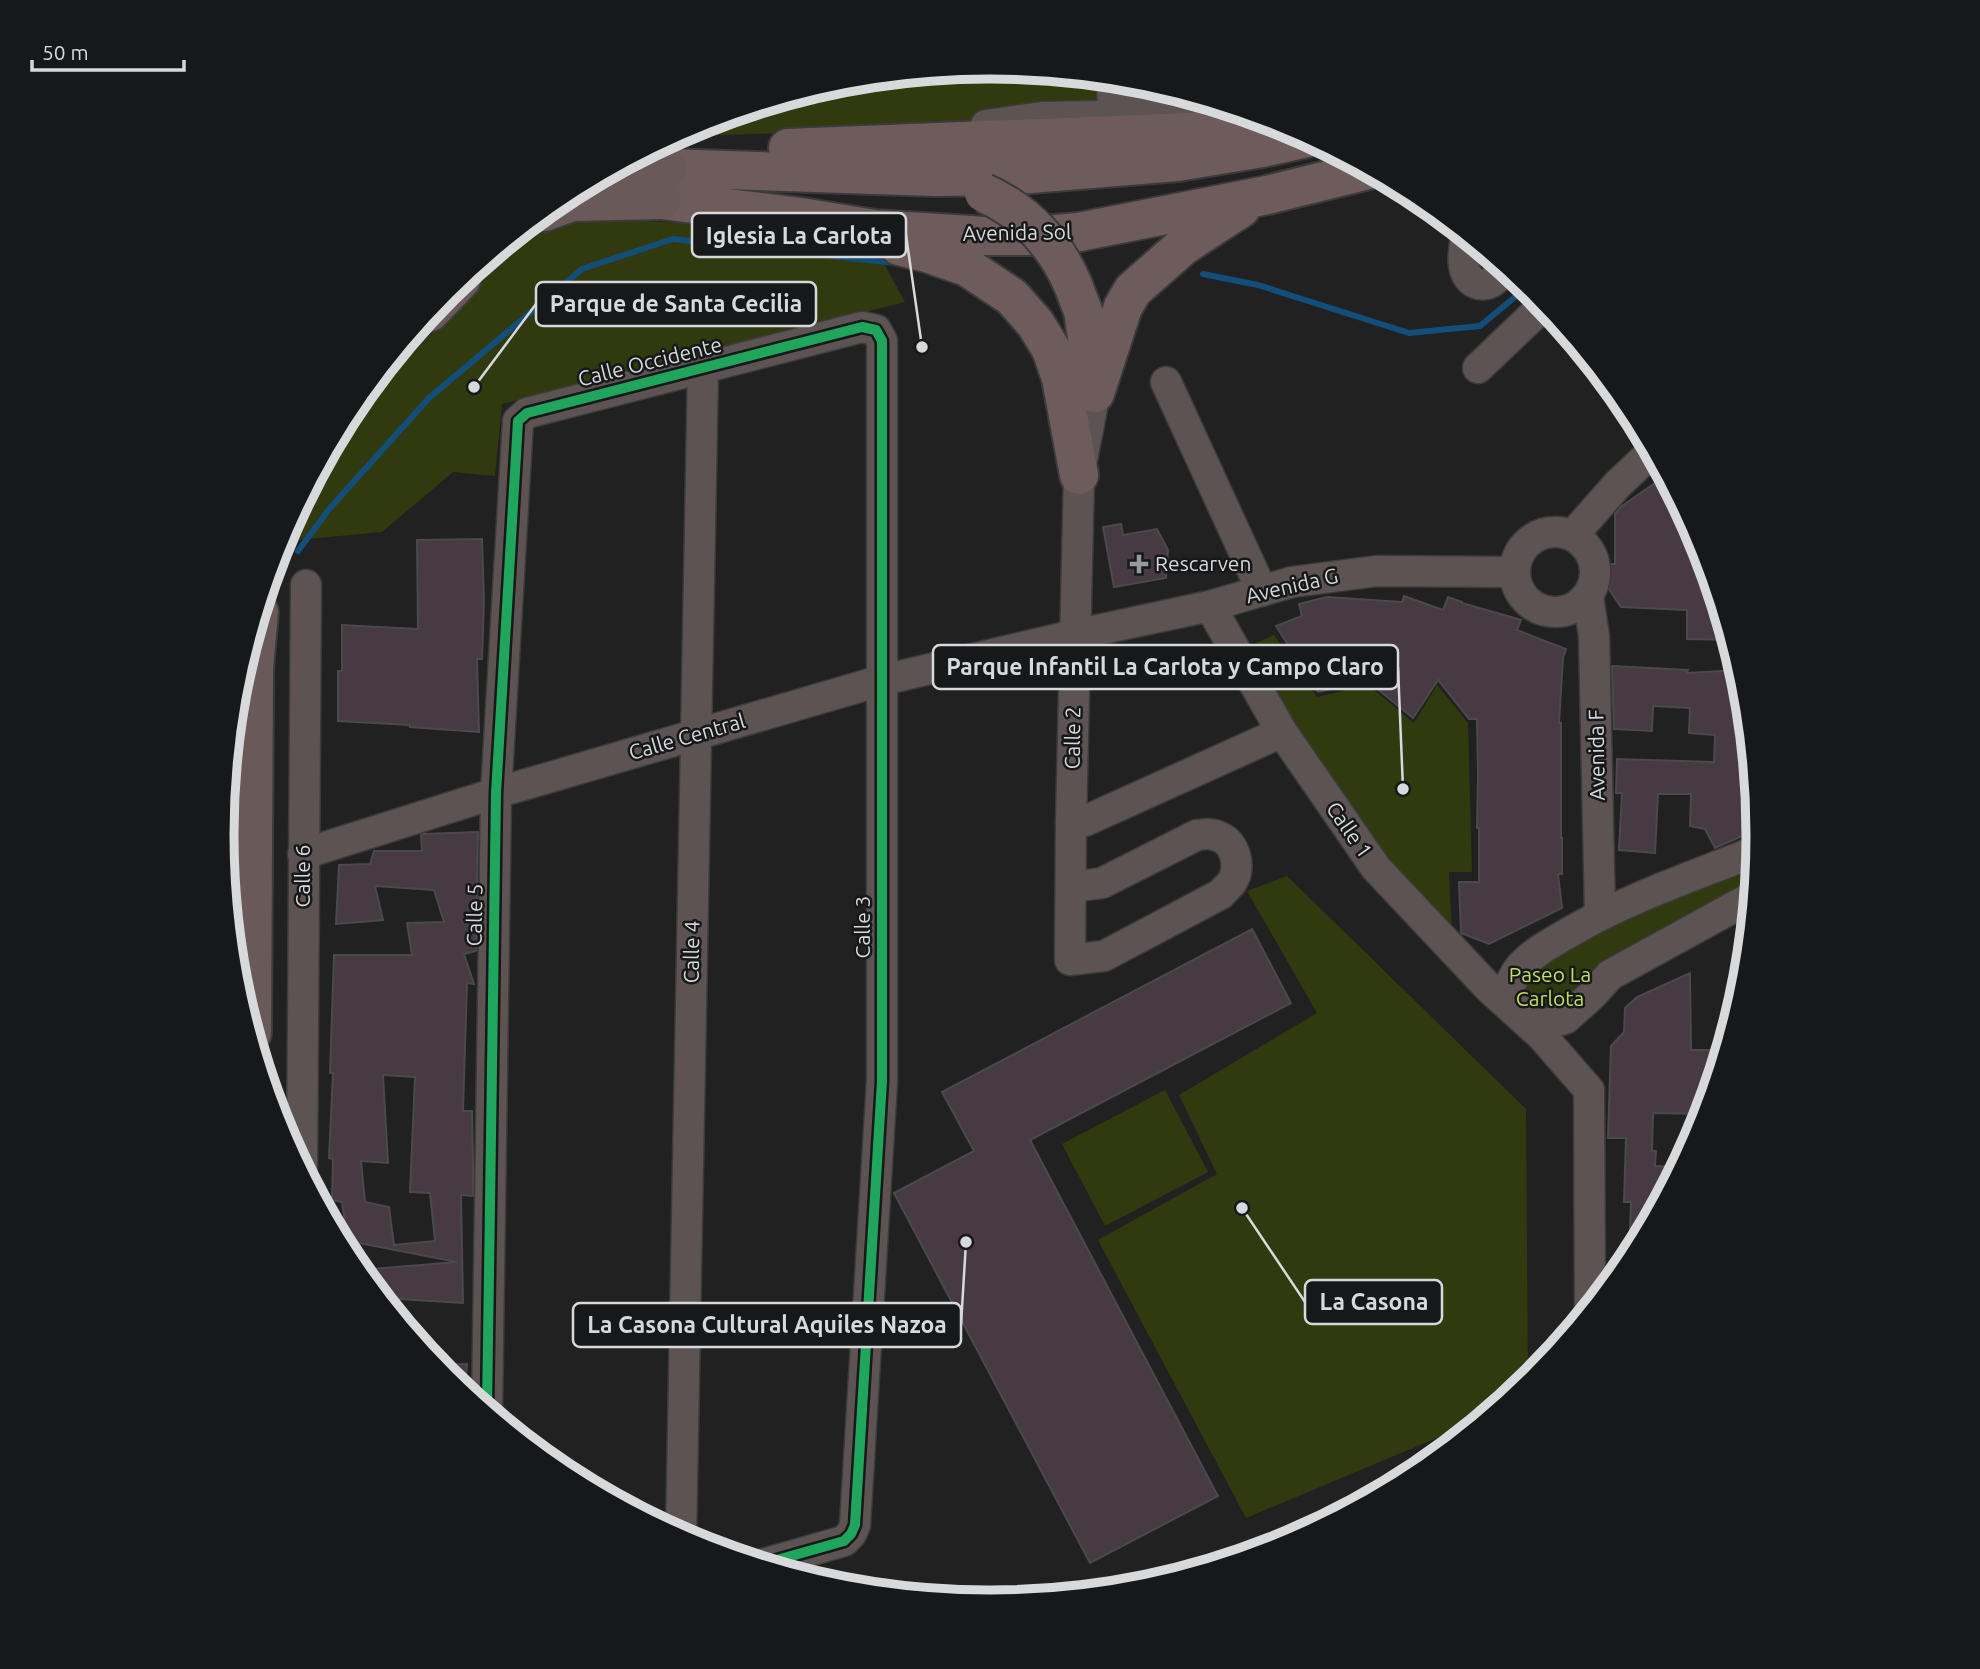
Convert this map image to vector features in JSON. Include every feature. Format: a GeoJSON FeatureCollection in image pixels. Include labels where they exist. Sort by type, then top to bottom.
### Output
{"type":"FeatureCollection","features":[{"type":"Feature","properties":{"kind":"highway"},"geometry":{"type":"LineString","coordinates":[[635,168],[654,168]]}},
{"type":"Feature","properties":{"kind":"highway"},"geometry":{"type":"LineString","coordinates":[[598,189],[624,190],[654,168]]}},
{"type":"Feature","properties":{"kind":"highway"},"geometry":{"type":"LineString","coordinates":[[586,196],[654,168]]}},
{"type":"Feature","properties":{"kind":"highway"},"geometry":{"type":"LineString","coordinates":[[251,992],[254,663]]}},
{"type":"Feature","properties":{"kind":"main road"},"geometry":{"type":"LineString","coordinates":[[654,168],[812,148],[1256,128]]}},
{"type":"Feature","properties":{"kind":"main road"},"geometry":{"type":"LineString","coordinates":[[654,168],[936,177],[1007,176],[1177,162],[1291,142]]}},
{"type":"Feature","properties":{"kind":"main road","name":"Avenida Sol"},"geometry":{"type":"LineString","coordinates":[[654,168],[801,217],[874,229],[985,236],[1079,232],[1267,195],[1355,173]]}},
{"type":"Feature","properties":{"kind":"main road"},"geometry":{"type":"LineString","coordinates":[[936,177],[984,193],[1014,210],[1043,235],[1065,267],[1083,311],[1095,393]]}},
{"type":"Feature","properties":{"kind":"main road"},"geometry":{"type":"LineString","coordinates":[[1095,393],[1123,307],[1132,290],[1183,246],[1267,195]]}},
{"type":"Feature","properties":{"kind":"main road"},"geometry":{"type":"LineString","coordinates":[[874,229],[901,248],[927,253],[958,264],[986,279],[1012,297],[1035,323],[1051,349],[1061,378],[1079,475]]}},
{"type":"Feature","properties":{"kind":"street"},"geometry":{"type":"LineString","coordinates":[[1112,89],[1113,114]]}},
{"type":"Feature","properties":{"kind":"street"},"geometry":{"type":"LineString","coordinates":[[1141,94],[1144,115]]}},
{"type":"Feature","properties":{"kind":"street"},"geometry":{"type":"LineString","coordinates":[[911,143],[984,125],[1042,117],[1208,111]]}},
{"type":"Feature","properties":{"kind":"street"},"geometry":{"type":"LineString","coordinates":[[1465,247],[1464,266],[1476,284],[1485,286],[1499,276]]}},
{"type":"Feature","properties":{"kind":"street"},"geometry":{"type":"LineString","coordinates":[[1478,368],[1536,313]]}},
{"type":"Feature","properties":{"kind":"street","name":"Calle Occidente"},"geometry":{"type":"LineString","coordinates":[[517,421],[527,413],[862,327],[876,330]]}},
{"type":"Feature","properties":{"kind":"street","name":"Calle 3"},"geometry":{"type":"LineString","coordinates":[[779,1559],[844,1541],[855,1525],[882,1081],[882,341],[876,330]]}},
{"type":"Feature","properties":{"kind":"street","name":"Calle 4"},"geometry":{"type":"LineString","coordinates":[[681,1524],[703,368]]}},
{"type":"Feature","properties":{"kind":"street"},"geometry":{"type":"LineString","coordinates":[[1166,382],[1262,591]]}},
{"type":"Feature","properties":{"kind":"street"},"geometry":{"type":"LineString","coordinates":[[1079,475],[1095,393]]}},
{"type":"Feature","properties":{"kind":"street","name":"Calle 5"},"geometry":{"type":"LineString","coordinates":[[486,1398],[496,793],[517,421]]}},
{"type":"Feature","properties":{"kind":"street"},"geometry":{"type":"LineString","coordinates":[[1573,535],[1618,484],[1645,459]]}},
{"type":"Feature","properties":{"kind":"street","name":"Calle 2"},"geometry":{"type":"LineString","coordinates":[[1070,887],[1101,883],[1197,835],[1210,834],[1224,838],[1238,863],[1232,882],[1221,894],[1104,956],[1070,960],[1070,887],[1074,635],[1079,475]]}},
{"type":"Feature","properties":{"kind":"street"},"geometry":{"type":"LineString","coordinates":[[1555,531],[1573,535],[1583,542],[1595,563],[1596,575],[1588,597],[1568,611],[1543,610],[1532,605],[1522,596],[1517,585],[1517,557],[1525,544],[1537,535],[1555,531]]}},
{"type":"Feature","properties":{"kind":"street","name":"Avenida G"},"geometry":{"type":"LineString","coordinates":[[1074,635],[1210,606],[1292,582],[1377,571],[1515,572]]}},
{"type":"Feature","properties":{"kind":"street","name":"Calle 6"},"geometry":{"type":"LineString","coordinates":[[302,1147],[306,584]]}},
{"type":"Feature","properties":{"kind":"street","name":"Avenida F"},"geometry":{"type":"LineString","coordinates":[[1588,597],[1594,636],[1600,914]]}},
{"type":"Feature","properties":{"kind":"street","name":"Calle 1"},"geometry":{"type":"LineString","coordinates":[[1210,606],[1282,732],[1376,868],[1489,988],[1529,1023]]}},
{"type":"Feature","properties":{"kind":"street","name":"Calle Central"},"geometry":{"type":"LineString","coordinates":[[303,854],[496,793],[883,680],[1074,635]]}},
{"type":"Feature","properties":{"kind":"street"},"geometry":{"type":"LineString","coordinates":[[1071,823],[1085,821],[1282,732]]}},
{"type":"Feature","properties":{"kind":"street"},"geometry":{"type":"LineString","coordinates":[[1590,1295],[1589,1090],[1529,1023],[1508,994],[1513,976],[1538,951],[1600,914],[1745,855]]}},
{"type":"Feature","properties":{"kind":"street"},"geometry":{"type":"LineString","coordinates":[[1529,1023],[1545,1024],[1565,1019],[1610,975],[1742,903]]}},
{"type":"Feature","properties":{"kind":"green space"},"geometry":{"type":"Polygon","coordinates":[[[941,80],[1039,80],[1131,92],[1130,104],[970,120],[704,135],[794,105],[891,85],[941,80]]]}},
{"type":"Feature","properties":{"kind":"green space"},"geometry":{"type":"Polygon","coordinates":[[[588,217],[800,231],[844,243],[882,260],[905,302],[502,404],[495,476],[453,472],[382,532],[297,540],[312,500],[336,457],[387,378],[519,244],[552,226],[588,217]]]}},
{"type":"Feature","properties":{"kind":"green space"},"geometry":{"type":"Polygon","coordinates":[[[1274,635],[1317,697],[1368,685],[1414,723],[1437,685],[1468,723],[1472,872],[1449,872],[1452,937],[1376,854],[1247,647],[1274,635]]]}},
{"type":"Feature","properties":{"kind":"green space","name":"Paseo La Carlota"},"geometry":{"type":"Polygon","coordinates":[[[1745,857],[1742,903],[1545,1024],[1513,976],[1745,857]]]}},
{"type":"Feature","properties":{"kind":"green space"},"geometry":{"type":"Polygon","coordinates":[[[1287,876],[1526,1109],[1528,1365],[1454,1431],[1246,1518],[1098,1240],[1217,1174],[1179,1095],[1317,1013],[1247,891],[1287,876]]]}},
{"type":"Feature","properties":{"kind":"green space"},"geometry":{"type":"Polygon","coordinates":[[[1165,1090],[1208,1172],[1105,1226],[1062,1144],[1165,1090]]]}},
{"type":"Feature","properties":{"kind":"building"},"geometry":{"type":"Polygon","coordinates":[[[1658,481],[1688,545],[1720,640],[1687,639],[1687,610],[1621,607],[1608,588],[1609,564],[1615,564],[1615,514],[1658,481]]]}},
{"type":"Feature","properties":{"kind":"building","name":"Rescarven"},"geometry":{"type":"Polygon","coordinates":[[[1121,524],[1123,535],[1157,529],[1168,550],[1166,578],[1114,587],[1103,527],[1121,524]]]}},
{"type":"Feature","properties":{"kind":"building"},"geometry":{"type":"Polygon","coordinates":[[[482,539],[482,659],[477,659],[479,732],[338,721],[342,625],[418,629],[417,540],[482,539]]]}},
{"type":"Feature","properties":{"kind":"building"},"geometry":{"type":"Polygon","coordinates":[[[1404,596],[1443,610],[1448,597],[1521,620],[1517,630],[1566,649],[1563,658],[1559,723],[1562,874],[1558,874],[1562,908],[1489,944],[1461,933],[1459,882],[1479,882],[1477,719],[1469,719],[1438,680],[1413,718],[1369,682],[1318,692],[1276,626],[1302,616],[1299,604],[1327,597],[1402,602],[1404,596]]]}},
{"type":"Feature","properties":{"kind":"building"},"geometry":{"type":"Polygon","coordinates":[[[1612,666],[1688,670],[1687,673],[1727,671],[1739,736],[1744,785],[1745,813],[1742,813],[1742,836],[1715,848],[1705,829],[1690,826],[1691,794],[1658,794],[1655,853],[1619,850],[1622,793],[1616,793],[1617,759],[1714,762],[1715,735],[1689,733],[1690,708],[1653,706],[1652,731],[1614,729],[1612,666]]]}},
{"type":"Feature","properties":{"kind":"building"},"geometry":{"type":"Polygon","coordinates":[[[478,832],[476,951],[464,954],[474,984],[467,983],[463,1111],[472,1111],[473,1196],[461,1195],[463,1303],[393,1299],[372,1269],[457,1262],[355,1242],[346,1228],[342,1202],[332,1200],[333,1159],[329,1158],[334,955],[412,955],[407,923],[444,922],[434,890],[375,886],[383,920],[336,924],[339,865],[370,864],[374,851],[422,851],[421,835],[478,832]],[[383,1075],[388,1163],[361,1161],[365,1202],[389,1207],[394,1245],[435,1241],[430,1193],[410,1192],[415,1077],[383,1075]]]}},
{"type":"Feature","properties":{"kind":"building"},"geometry":{"type":"Polygon","coordinates":[[[1252,929],[1291,1003],[1030,1140],[1218,1496],[1090,1563],[894,1193],[974,1151],[942,1092],[1252,929]]]}},
{"type":"Feature","properties":{"kind":"building"},"geometry":{"type":"Polygon","coordinates":[[[1690,973],[1691,1050],[1714,1050],[1692,1114],[1653,1113],[1652,1151],[1656,1151],[1655,1166],[1669,1167],[1630,1235],[1631,1202],[1624,1202],[1626,1138],[1608,1138],[1611,1046],[1624,1032],[1625,1008],[1637,997],[1690,973]]]}},
{"type":"Feature","properties":{"kind":"building"},"geometry":{"type":"Polygon","coordinates":[[[467,1364],[466,1378],[456,1369],[452,1365],[467,1364]]]}},
{"type":"Feature","properties":{"kind":"waterway"},"geometry":{"type":"LineString","coordinates":[[298,551],[330,508],[429,398],[582,269],[673,239],[896,263]]}},
{"type":"Feature","properties":{"kind":"waterway"},"geometry":{"type":"LineString","coordinates":[[1203,274],[1258,285],[1409,333],[1480,326],[1518,294]]}},
{"type":"Feature","properties":{"kind":"cycle path"},"geometry":{"type":"LineString","coordinates":[[487,1398],[496,793],[518,421],[527,413],[862,327],[876,330],[882,341],[882,1081],[855,1525],[844,1541],[779,1559]]}},
{"type":"Feature","properties":{"kind":"place","name":"Iglesia La Carlota"},"geometry":{"type":"Point","coordinates":[922,347]}},
{"type":"Feature","properties":{"kind":"place","name":"Parque de Santa Cecilia"},"geometry":{"type":"Point","coordinates":[474,387]}},
{"type":"Feature","properties":{"kind":"place","name":"Rescarven"},"geometry":{"type":"Point","coordinates":[1139,564]}},
{"type":"Feature","properties":{"kind":"place","name":"Parque Infantil La Carlota y Campo Claro"},"geometry":{"type":"Point","coordinates":[1403,789]}},
{"type":"Feature","properties":{"kind":"place","name":"La Casona"},"geometry":{"type":"Point","coordinates":[1242,1208]}},
{"type":"Feature","properties":{"kind":"place","name":"La Casona Cultural Aquiles Nazoa"},"geometry":{"type":"Point","coordinates":[966,1242]}}]}
